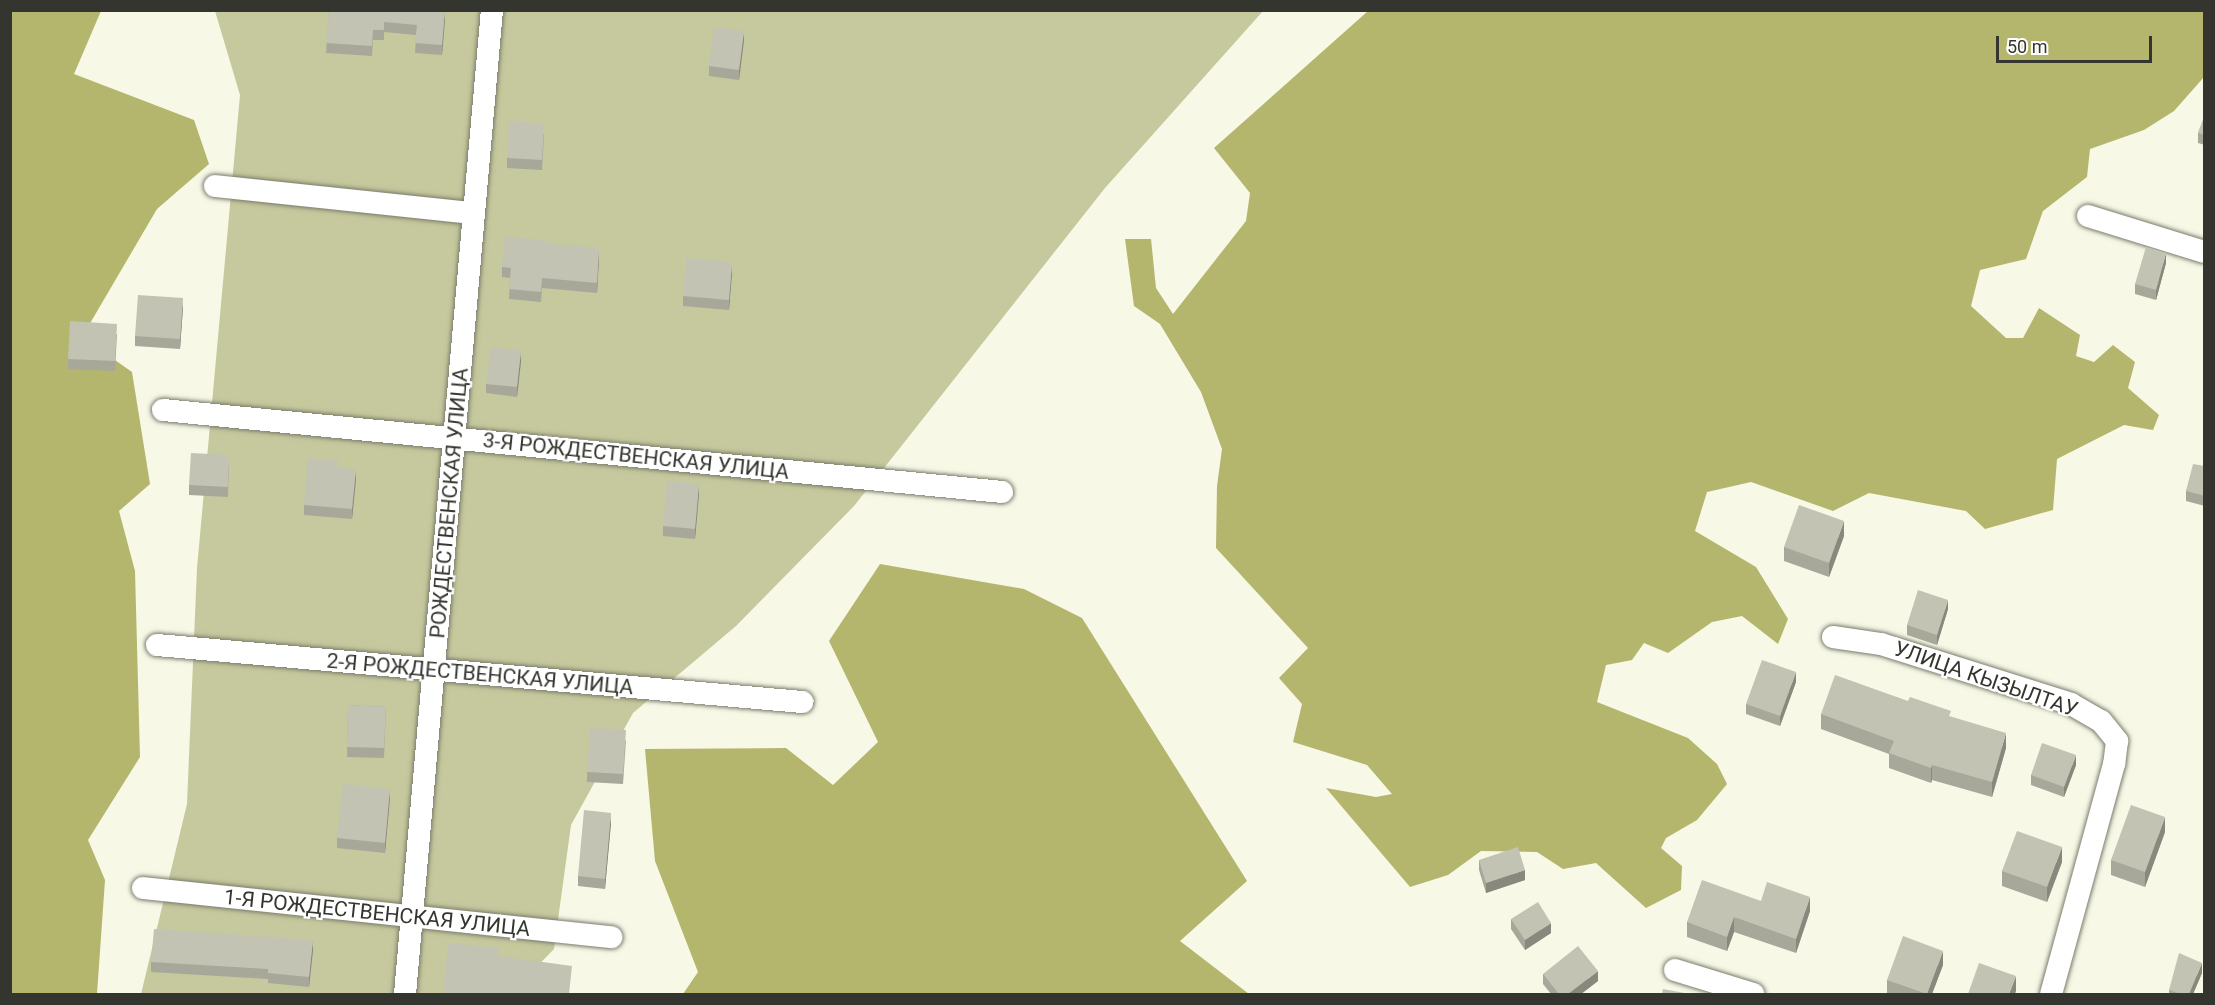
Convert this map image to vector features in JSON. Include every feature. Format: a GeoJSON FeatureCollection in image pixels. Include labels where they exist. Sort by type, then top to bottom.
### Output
{"type":"FeatureCollection","features":[{"type":"Feature","properties":{"kind":"street","name":"РОЖДЕСТВЕНСКАЯ УЛИЦА"},"geometry":{"type":"LineString","coordinates":[[405,994],[492,10]]}},
{"type":"Feature","properties":{"kind":"street"},"geometry":{"type":"LineString","coordinates":[[215,186],[474,213]]}},
{"type":"Feature","properties":{"kind":"street"},"geometry":{"type":"LineString","coordinates":[[2088,216],[2205,252]]}},
{"type":"Feature","properties":{"kind":"street","name":"3-Я РОЖДЕСТВЕНСКАЯ УЛИЦА"},"geometry":{"type":"LineString","coordinates":[[163,410],[1002,492]]}},
{"type":"Feature","properties":{"kind":"street","name":"УЛИЦА КЫЗЫЛТАУ"},"geometry":{"type":"LineString","coordinates":[[1833,637],[1881,644],[2071,704],[2101,721],[2117,741],[2114,764],[2051,994]]}},
{"type":"Feature","properties":{"kind":"street","name":"2-Я РОЖДЕСТВЕНСКАЯ УЛИЦА"},"geometry":{"type":"LineString","coordinates":[[157,645],[802,702]]}},
{"type":"Feature","properties":{"kind":"street","name":"1-Я РОЖДЕСТВЕНСКАЯ УЛИЦА"},"geometry":{"type":"LineString","coordinates":[[142,888],[611,937]]}},
{"type":"Feature","properties":{"kind":"street"},"geometry":{"type":"LineString","coordinates":[[1675,970],[1753,994]]}},
{"type":"Feature","properties":{"kind":"green space"},"geometry":{"type":"Polygon","coordinates":[[[10,11],[101,11],[74,74],[194,120],[209,164],[157,209],[82,337],[132,372],[150,484],[119,511],[135,571],[140,757],[88,840],[105,880],[97,994],[11,994],[10,11]]]}},
{"type":"Feature","properties":{"kind":"green space"},"geometry":{"type":"Polygon","coordinates":[[[215,11],[1263,11],[1105,188],[854,506],[736,626],[633,713],[571,825],[554,949],[510,994],[141,994],[187,804],[197,568],[240,95],[215,11]]]}},
{"type":"Feature","properties":{"kind":"green space"},"geometry":{"type":"Polygon","coordinates":[[[1368,11],[2204,11],[2204,77],[2174,111],[2144,130],[2090,149],[2087,177],[2043,211],[2026,259],[1980,270],[1971,306],[2006,338],[2023,338],[2039,308],[2080,335],[2076,356],[2094,362],[2113,345],[2135,362],[2128,388],[2159,415],[2153,430],[2124,425],[2057,459],[2053,510],[1985,529],[1966,511],[1869,493],[1833,511],[1751,482],[1707,492],[1695,531],[1756,567],[1788,619],[1778,644],[1742,616],[1712,622],[1668,653],[1644,643],[1632,660],[1606,665],[1597,702],[1688,738],[1717,764],[1727,784],[1697,820],[1666,838],[1661,848],[1682,866],[1681,890],[1646,908],[1596,863],[1563,869],[1537,852],[1481,851],[1448,875],[1410,887],[1326,788],[1376,797],[1392,794],[1367,765],[1293,742],[1302,704],[1279,678],[1308,648],[1216,548],[1217,486],[1222,449],[1201,392],[1160,324],[1134,306],[1125,239],[1151,239],[1156,288],[1173,314],[1246,221],[1250,193],[1214,148],[1368,11]]]}},
{"type":"Feature","properties":{"kind":"green space"},"geometry":{"type":"Polygon","coordinates":[[[880,564],[1024,589],[1082,618],[1247,881],[1180,941],[1249,994],[683,994],[698,972],[655,861],[645,749],[786,748],[833,785],[878,742],[829,641],[880,564]]]}},
{"type":"Feature","properties":{"kind":"building"},"geometry":{"type":"Polygon","coordinates":[[[329,10],[445,10],[442,45],[415,43],[417,25],[384,22],[384,30],[373,30],[372,46],[326,43],[329,10]]]}},
{"type":"Feature","properties":{"kind":"building"},"geometry":{"type":"Polygon","coordinates":[[[714,27],[744,31],[739,70],[709,66],[714,27]]]}},
{"type":"Feature","properties":{"kind":"building"},"geometry":{"type":"Polygon","coordinates":[[[2205,115],[2205,135],[2198,133],[2205,115]]]}},
{"type":"Feature","properties":{"kind":"building"},"geometry":{"type":"Polygon","coordinates":[[[509,121],[544,124],[542,160],[507,158],[509,121]]]}},
{"type":"Feature","properties":{"kind":"building"},"geometry":{"type":"Polygon","coordinates":[[[505,237],[599,248],[597,283],[542,278],[541,292],[509,289],[511,268],[502,267],[505,237]]]}},
{"type":"Feature","properties":{"kind":"building"},"geometry":{"type":"Polygon","coordinates":[[[2146,247],[2166,253],[2156,290],[2135,284],[2146,247]]]}},
{"type":"Feature","properties":{"kind":"building"},"geometry":{"type":"Polygon","coordinates":[[[686,258],[732,263],[729,300],[683,296],[686,258]]]}},
{"type":"Feature","properties":{"kind":"building"},"geometry":{"type":"Polygon","coordinates":[[[138,295],[183,298],[180,339],[135,336],[138,295]]]}},
{"type":"Feature","properties":{"kind":"building"},"geometry":{"type":"Polygon","coordinates":[[[70,321],[117,324],[115,361],[68,359],[70,321]]]}},
{"type":"Feature","properties":{"kind":"building"},"geometry":{"type":"Polygon","coordinates":[[[491,347],[521,351],[517,387],[486,384],[491,347]]]}},
{"type":"Feature","properties":{"kind":"building"},"geometry":{"type":"Polygon","coordinates":[[[191,453],[229,455],[228,487],[189,485],[191,453]]]}},
{"type":"Feature","properties":{"kind":"building"},"geometry":{"type":"Polygon","coordinates":[[[308,458],[338,460],[337,468],[356,469],[352,509],[304,505],[308,458]]]}},
{"type":"Feature","properties":{"kind":"building"},"geometry":{"type":"Polygon","coordinates":[[[2193,464],[2205,466],[2205,496],[2186,491],[2193,464]]]}},
{"type":"Feature","properties":{"kind":"building"},"geometry":{"type":"Polygon","coordinates":[[[667,481],[699,484],[695,529],[663,526],[667,481]]]}},
{"type":"Feature","properties":{"kind":"building"},"geometry":{"type":"Polygon","coordinates":[[[1799,505],[1844,521],[1829,563],[1784,547],[1799,505]]]}},
{"type":"Feature","properties":{"kind":"building"},"geometry":{"type":"Polygon","coordinates":[[[1918,590],[1948,600],[1937,635],[1907,625],[1918,590]]]}},
{"type":"Feature","properties":{"kind":"building"},"geometry":{"type":"Polygon","coordinates":[[[1762,660],[1796,672],[1780,716],[1746,704],[1762,660]]]}},
{"type":"Feature","properties":{"kind":"building"},"geometry":{"type":"Polygon","coordinates":[[[1835,675],[1908,701],[1910,697],[1951,711],[1949,716],[2006,733],[1992,782],[1932,765],[1931,768],[1889,753],[1894,741],[1821,714],[1835,675]]]}},
{"type":"Feature","properties":{"kind":"building"},"geometry":{"type":"Polygon","coordinates":[[[348,705],[386,707],[384,748],[347,747],[348,705]]]}},
{"type":"Feature","properties":{"kind":"building"},"geometry":{"type":"Polygon","coordinates":[[[590,728],[626,730],[623,774],[587,772],[590,728]]]}},
{"type":"Feature","properties":{"kind":"building"},"geometry":{"type":"Polygon","coordinates":[[[2042,743],[2076,755],[2064,787],[2031,775],[2042,743]]]}},
{"type":"Feature","properties":{"kind":"building"},"geometry":{"type":"Polygon","coordinates":[[[343,784],[390,789],[385,843],[337,838],[343,784]]]}},
{"type":"Feature","properties":{"kind":"building"},"geometry":{"type":"Polygon","coordinates":[[[2131,805],[2165,817],[2145,872],[2111,860],[2131,805]]]}},
{"type":"Feature","properties":{"kind":"building"},"geometry":{"type":"Polygon","coordinates":[[[584,810],[611,813],[605,879],[578,876],[584,810]]]}},
{"type":"Feature","properties":{"kind":"building"},"geometry":{"type":"Polygon","coordinates":[[[2017,831],[2062,847],[2047,887],[2002,871],[2017,831]]]}},
{"type":"Feature","properties":{"kind":"building"},"geometry":{"type":"Polygon","coordinates":[[[1518,847],[1525,870],[1486,883],[1479,860],[1518,847]]]}},
{"type":"Feature","properties":{"kind":"building"},"geometry":{"type":"Polygon","coordinates":[[[1702,880],[1761,901],[1767,882],[1810,897],[1796,939],[1734,917],[1727,937],[1687,922],[1702,880]]]}},
{"type":"Feature","properties":{"kind":"building"},"geometry":{"type":"Polygon","coordinates":[[[1538,902],[1551,923],[1525,940],[1511,919],[1538,902]]]}},
{"type":"Feature","properties":{"kind":"building"},"geometry":{"type":"Polygon","coordinates":[[[154,929],[313,940],[309,977],[268,973],[268,969],[151,962],[154,929]]]}},
{"type":"Feature","properties":{"kind":"building"},"geometry":{"type":"Polygon","coordinates":[[[1903,936],[1943,951],[1927,994],[1887,980],[1903,936]]]}},
{"type":"Feature","properties":{"kind":"building"},"geometry":{"type":"Polygon","coordinates":[[[448,943],[499,948],[498,956],[572,966],[569,994],[443,994],[448,943]]]}},
{"type":"Feature","properties":{"kind":"building"},"geometry":{"type":"Polygon","coordinates":[[[1578,946],[1598,971],[1568,994],[1559,994],[1543,974],[1578,946]]]}},
{"type":"Feature","properties":{"kind":"building"},"geometry":{"type":"Polygon","coordinates":[[[2179,953],[2202,963],[2189,994],[2169,990],[2179,953]]]}},
{"type":"Feature","properties":{"kind":"building"},"geometry":{"type":"Polygon","coordinates":[[[1979,963],[2016,976],[2009,994],[1968,994],[1979,963]]]}},
{"type":"Feature","properties":{"kind":"building"},"geometry":{"type":"Polygon","coordinates":[[[1663,989],[1690,994],[1662,994],[1663,989]]]}}]}
